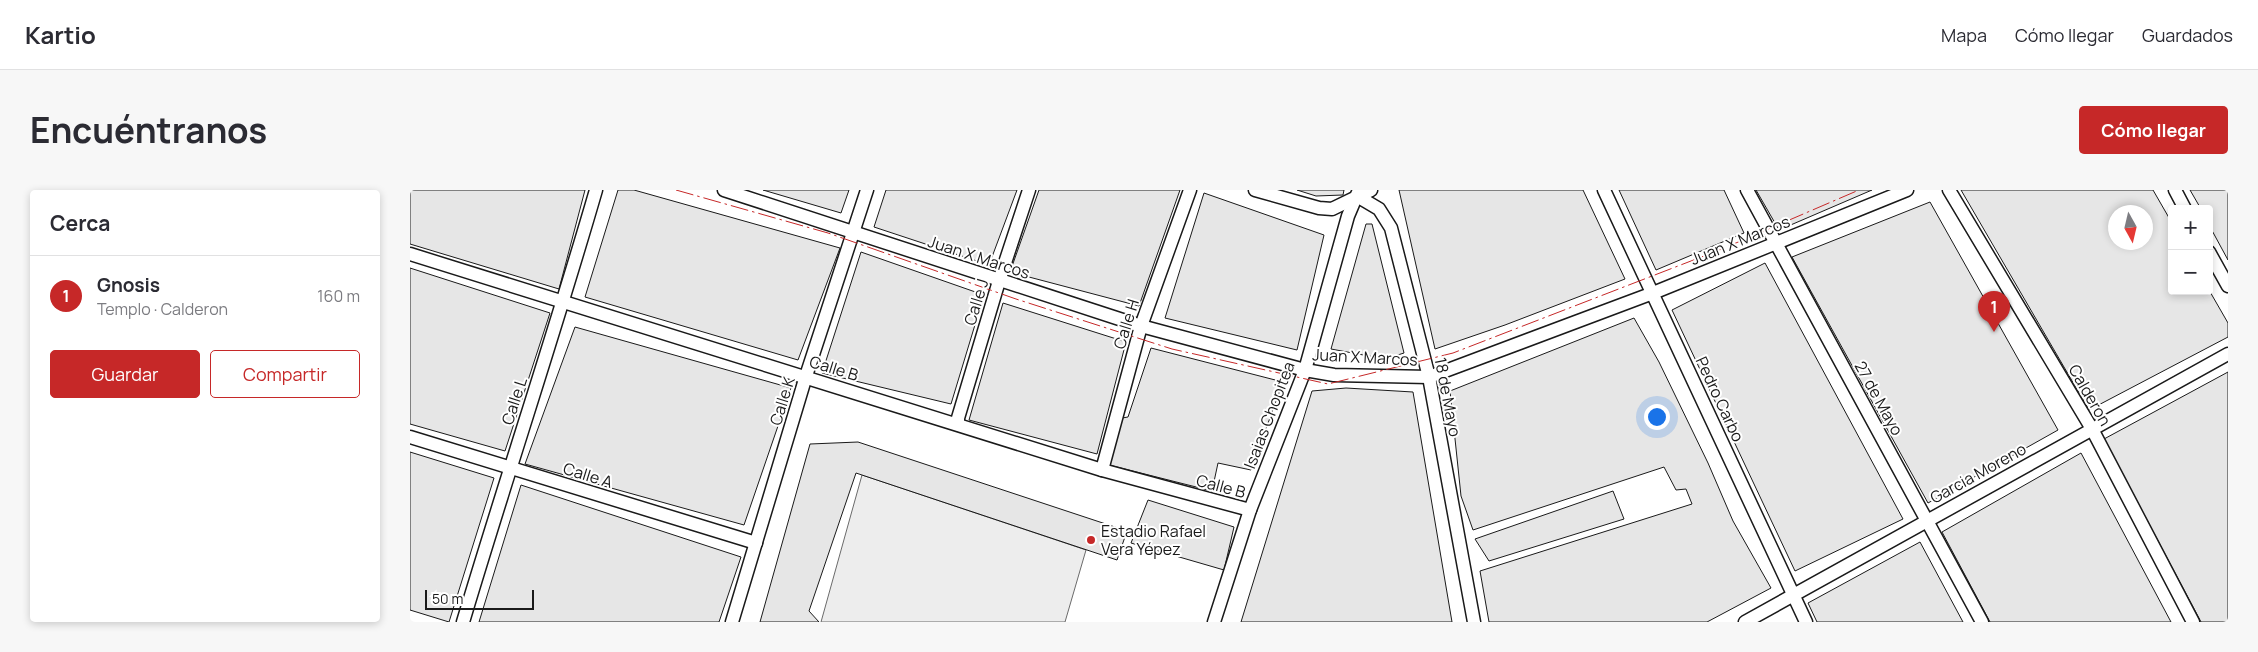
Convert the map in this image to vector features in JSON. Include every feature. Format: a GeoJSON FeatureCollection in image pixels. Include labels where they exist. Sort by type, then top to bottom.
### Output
{"type":"FeatureCollection","features":[{"type":"Feature","properties":{"kind":"street","name":"Calle L"},"geometry":{"type":"LineString","coordinates":[[463,622],[596,190]]}},
{"type":"Feature","properties":{"kind":"street","name":"Juan X Marcos"},"geometry":{"type":"LineString","coordinates":[[724,190],[1141,326],[1305,370],[1334,375],[1429,377],[1654,293],[1907,190]]}},
{"type":"Feature","properties":{"kind":"street","name":"Calle K"},"geometry":{"type":"LineString","coordinates":[[732,622],[806,376],[867,190]]}},
{"type":"Feature","properties":{"kind":"street","name":"Calle J"},"geometry":{"type":"LineString","coordinates":[[958,424],[958,418],[999,281],[1029,190]]}},
{"type":"Feature","properties":{"kind":"street","name":"Calle H"},"geometry":{"type":"LineString","coordinates":[[1102,470],[1141,326],[1190,190]]}},
{"type":"Feature","properties":{"kind":"street"},"geometry":{"type":"LineString","coordinates":[[1255,190],[1319,208],[1332,209],[1358,193],[1371,190]]}},
{"type":"Feature","properties":{"kind":"street","name":"Pedro Carbo"},"geometry":{"type":"LineString","coordinates":[[1604,190],[1654,293],[1806,622]]}},
{"type":"Feature","properties":{"kind":"street","name":"27 de Mayo"},"geometry":{"type":"LineString","coordinates":[[1747,190],[1982,622]]}},
{"type":"Feature","properties":{"kind":"street","name":"Calderon"},"geometry":{"type":"LineString","coordinates":[[1949,190],[2092,429],[2192,622]]}},
{"type":"Feature","properties":{"kind":"street"},"geometry":{"type":"LineString","coordinates":[[2174,190],[2183,205]]}},
{"type":"Feature","properties":{"kind":"street","name":"Isaias Chopitea"},"geometry":{"type":"LineString","coordinates":[[1214,622],[1250,510],[1305,370],[1348,216],[1358,193]]}},
{"type":"Feature","properties":{"kind":"street","name":"18 de Mayo"},"geometry":{"type":"LineString","coordinates":[[1358,193],[1379,209],[1391,228],[1429,377],[1474,622]]}},
{"type":"Feature","properties":{"kind":"street","name":"Calle B"},"geometry":{"type":"LineString","coordinates":[[410,254],[806,376],[1102,470],[1250,510]]}},
{"type":"Feature","properties":{"kind":"street"},"geometry":{"type":"LineString","coordinates":[[2213,259],[2228,286]]}},
{"type":"Feature","properties":{"kind":"street","name":"Garcia Moreno"},"geometry":{"type":"LineString","coordinates":[[1745,622],[2228,354]]}},
{"type":"Feature","properties":{"kind":"street","name":"Calle A"},"geometry":{"type":"LineString","coordinates":[[410,437],[756,542]]}},
{"type":"Feature","properties":{"kind":"shaded area"},"geometry":{"type":"Polygon","coordinates":[[[862,475],[1086,550],[1065,622],[821,622],[862,475]]]}},
{"type":"Feature","properties":{"kind":"building"},"geometry":{"type":"Polygon","coordinates":[[[410,190],[585,190],[559,289],[410,244],[410,190]]]}},
{"type":"Feature","properties":{"kind":"building"},"geometry":{"type":"Polygon","coordinates":[[[618,190],[634,190],[840,248],[798,360],[585,297],[618,190]]]}},
{"type":"Feature","properties":{"kind":"building"},"geometry":{"type":"Polygon","coordinates":[[[763,190],[849,190],[841,213],[763,190]]]}},
{"type":"Feature","properties":{"kind":"building"},"geometry":{"type":"Polygon","coordinates":[[[886,190],[1017,190],[989,265],[874,227],[886,190]]]}},
{"type":"Feature","properties":{"kind":"building"},"geometry":{"type":"Polygon","coordinates":[[[1039,190],[1180,190],[1139,306],[1010,272],[1039,190]]]}},
{"type":"Feature","properties":{"kind":"building"},"geometry":{"type":"Polygon","coordinates":[[[1297,190],[1344,190],[1343,195],[1316,196],[1297,190]]]}},
{"type":"Feature","properties":{"kind":"building"},"geometry":{"type":"Polygon","coordinates":[[[1399,190],[1583,190],[1625,279],[1505,325],[1435,349],[1399,190]]]}},
{"type":"Feature","properties":{"kind":"building"},"geometry":{"type":"Polygon","coordinates":[[[1619,190],[1724,190],[1744,233],[1656,270],[1619,190]]]}},
{"type":"Feature","properties":{"kind":"building"},"geometry":{"type":"Polygon","coordinates":[[[1756,190],[1872,190],[1779,230],[1756,190]]]}},
{"type":"Feature","properties":{"kind":"building"},"geometry":{"type":"Polygon","coordinates":[[[1961,190],[2153,190],[2168,216],[2168,295],[2212,295],[2228,323],[2228,337],[2089,410],[1961,190]]]}},
{"type":"Feature","properties":{"kind":"building"},"geometry":{"type":"Polygon","coordinates":[[[2190,190],[2228,190],[2228,260],[2213,232],[2213,205],[2199,205],[2190,190]]]}},
{"type":"Feature","properties":{"kind":"building"},"geometry":{"type":"Polygon","coordinates":[[[1204,193],[1324,235],[1297,350],[1165,318],[1204,193]]]}},
{"type":"Feature","properties":{"kind":"building"},"geometry":{"type":"Polygon","coordinates":[[[1930,202],[2058,430],[1928,503],[1792,257],[1930,202]]]}},
{"type":"Feature","properties":{"kind":"building"},"geometry":{"type":"Polygon","coordinates":[[[1366,224],[1372,224],[1404,353],[1385,359],[1331,349],[1366,224]]]}},
{"type":"Feature","properties":{"kind":"building"},"geometry":{"type":"Polygon","coordinates":[[[861,252],[984,295],[951,404],[822,373],[861,252]]]}},
{"type":"Feature","properties":{"kind":"building"},"geometry":{"type":"Polygon","coordinates":[[[1765,263],[1903,519],[1795,571],[1672,310],[1765,263]]]}},
{"type":"Feature","properties":{"kind":"building"},"geometry":{"type":"Polygon","coordinates":[[[410,268],[550,313],[505,451],[410,424],[410,268]]]}},
{"type":"Feature","properties":{"kind":"building"},"geometry":{"type":"Polygon","coordinates":[[[1003,303],[1126,342],[1097,454],[969,420],[1003,303]]]}},
{"type":"Feature","properties":{"kind":"building"},"geometry":{"type":"Polygon","coordinates":[[[1634,318],[1659,362],[1708,463],[1733,521],[1771,588],[1707,622],[1489,622],[1480,571],[1692,504],[1686,489],[1676,490],[1664,467],[1473,530],[1461,496],[1450,391],[1634,318]]]}},
{"type":"Feature","properties":{"kind":"building"},"geometry":{"type":"Polygon","coordinates":[[[575,327],[791,388],[744,525],[525,464],[575,327]]]}},
{"type":"Feature","properties":{"kind":"building"},"geometry":{"type":"Polygon","coordinates":[[[1151,348],[1283,382],[1251,470],[1218,463],[1212,491],[1109,465],[1122,418],[1128,417],[1151,348]]]}},
{"type":"Feature","properties":{"kind":"building"},"geometry":{"type":"Polygon","coordinates":[[[2228,372],[2228,622],[2201,622],[2104,439],[2228,372]]]}},
{"type":"Feature","properties":{"kind":"building"},"geometry":{"type":"Polygon","coordinates":[[[1346,388],[1413,392],[1452,622],[1241,622],[1312,391],[1346,388]]]}},
{"type":"Feature","properties":{"kind":"building","name":"Estadio Rafael Vera Yépez"},"geometry":{"type":"Polygon","coordinates":[[[858,442],[1127,531],[1117,560],[856,473],[809,611],[819,622],[760,622],[810,444],[858,442]]]}},
{"type":"Feature","properties":{"kind":"building"},"geometry":{"type":"Polygon","coordinates":[[[410,452],[494,478],[449,622],[410,610],[410,452]]]}},
{"type":"Feature","properties":{"kind":"building"},"geometry":{"type":"Polygon","coordinates":[[[2081,453],[2171,622],[1990,622],[1942,532],[2081,453]]]}},
{"type":"Feature","properties":{"kind":"building"},"geometry":{"type":"Polygon","coordinates":[[[521,485],[741,557],[719,622],[479,622],[521,485]]]}},
{"type":"Feature","properties":{"kind":"building"},"geometry":{"type":"Polygon","coordinates":[[[1613,491],[1624,519],[1489,561],[1475,539],[1613,491]]]}},
{"type":"Feature","properties":{"kind":"building"},"geometry":{"type":"Polygon","coordinates":[[[1148,500],[1234,527],[1224,570],[1131,543],[1148,500]]]}},
{"type":"Feature","properties":{"kind":"building"},"geometry":{"type":"Polygon","coordinates":[[[1920,542],[1963,622],[1817,622],[1808,603],[1920,542]]]}},
{"type":"Feature","properties":{"kind":"power"},"geometry":{"type":"LineString","coordinates":[[676,190],[828,233],[1016,299],[1172,349],[1328,384],[1453,353],[1722,249],[1859,190]]}},
{"type":"Feature","properties":{"kind":"place","name":"Gnosis"},"geometry":{"type":"Point","coordinates":[1994,332]}},
{"type":"Feature","properties":{"kind":"place","name":"Estadio Rafael Vera Yépez"},"geometry":{"type":"Point","coordinates":[1091,540]}}]}
